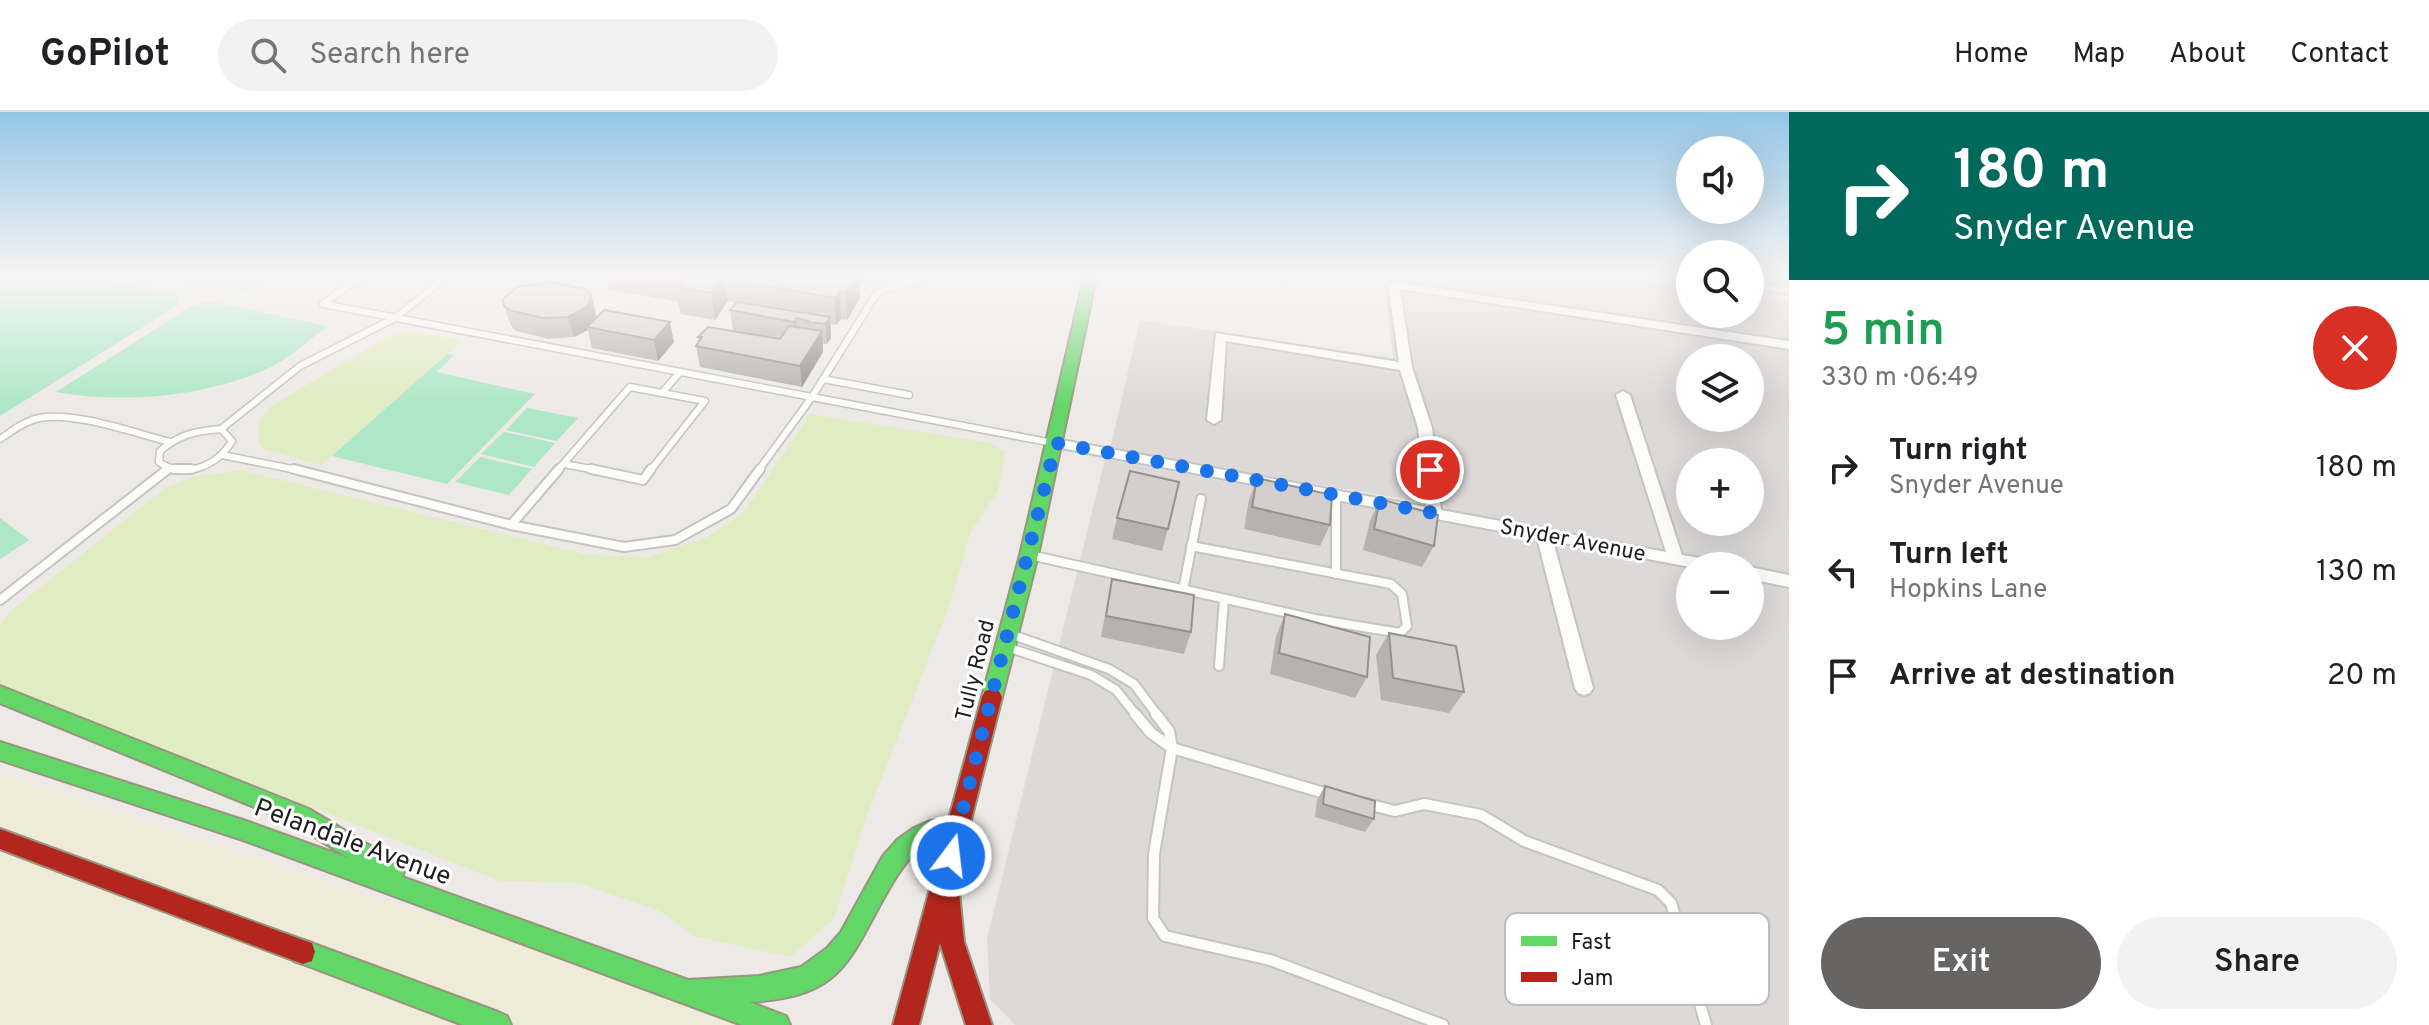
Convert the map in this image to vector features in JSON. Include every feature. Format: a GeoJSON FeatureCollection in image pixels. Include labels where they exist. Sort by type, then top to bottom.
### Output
{"type":"FeatureCollection","features":[{"type":"Feature","properties":{"kind":"main road","name":"Tully Road"},"geometry":{"type":"LineString","coordinates":[[906,1025],[1029,555],[1056,443],[1080,321]]}},
{"type":"Feature","properties":{"kind":"main road"},"geometry":{"type":"LineString","coordinates":[[0,694],[301,816],[431,896]]}},
{"type":"Feature","properties":{"kind":"main road","name":"Pelandale Avenue"},"geometry":{"type":"LineString","coordinates":[[0,751],[243,830],[431,896],[777,1025]]}},
{"type":"Feature","properties":{"kind":"main road","name":"Pelandale Avenue"},"geometry":{"type":"LineString","coordinates":[[685,991],[788,983],[820,971],[838,956],[906,848],[923,834],[958,828]]}},
{"type":"Feature","properties":{"kind":"main road"},"geometry":{"type":"LineString","coordinates":[[958,828],[946,897],[966,995],[979,1025]]}},
{"type":"Feature","properties":{"kind":"main road"},"geometry":{"type":"LineString","coordinates":[[0,839],[498,1025]]}},
{"type":"Feature","properties":{"kind":"street"},"geometry":{"type":"LineString","coordinates":[[1399,321],[1406,367],[1425,428],[1434,513]]}},
{"type":"Feature","properties":{"kind":"street"},"geometry":{"type":"LineString","coordinates":[[1628,321],[1789,345]]}},
{"type":"Feature","properties":{"kind":"street"},"geometry":{"type":"LineString","coordinates":[[1214,420],[1220,336],[1406,367]]}},
{"type":"Feature","properties":{"kind":"street"},"geometry":{"type":"LineString","coordinates":[[1623,395],[1676,559]]}},
{"type":"Feature","properties":{"kind":"street","name":"Snyder Avenue"},"geometry":{"type":"LineString","coordinates":[[1056,443],[1676,559]]}},
{"type":"Feature","properties":{"kind":"street"},"geometry":{"type":"LineString","coordinates":[[1543,533],[1584,688]]}},
{"type":"Feature","properties":{"kind":"street"},"geometry":{"type":"LineString","coordinates":[[1764,576],[1789,581]]}},
{"type":"Feature","properties":{"kind":"lane"},"geometry":{"type":"LineString","coordinates":[[169,469],[159,462],[158,457],[170,442],[193,431],[221,429],[300,366],[390,321]]}},
{"type":"Feature","properties":{"kind":"lane"},"geometry":{"type":"LineString","coordinates":[[409,321],[1056,443]]}},
{"type":"Feature","properties":{"kind":"lane"},"geometry":{"type":"LineString","coordinates":[[222,455],[277,465],[511,525],[624,547],[675,540],[731,509],[812,397],[860,321]]}},
{"type":"Feature","properties":{"kind":"lane"},"geometry":{"type":"LineString","coordinates":[[662,393],[680,372]]}},
{"type":"Feature","properties":{"kind":"lane"},"geometry":{"type":"LineString","coordinates":[[823,379],[909,395]]}},
{"type":"Feature","properties":{"kind":"lane"},"geometry":{"type":"LineString","coordinates":[[511,525],[630,387],[705,401],[643,480],[564,464]]}},
{"type":"Feature","properties":{"kind":"lane"},"geometry":{"type":"LineString","coordinates":[[0,439],[42,417],[102,426],[170,442]]}},
{"type":"Feature","properties":{"kind":"lane"},"geometry":{"type":"LineString","coordinates":[[0,600],[169,469],[199,467],[222,455],[232,441],[231,436],[221,429]]}},
{"type":"Feature","properties":{"kind":"lane"},"geometry":{"type":"LineString","coordinates":[[1336,494],[1336,574]]}},
{"type":"Feature","properties":{"kind":"lane"},"geometry":{"type":"LineString","coordinates":[[1183,590],[1201,499]]}},
{"type":"Feature","properties":{"kind":"lane"},"geometry":{"type":"LineString","coordinates":[[1029,555],[1224,599],[1400,633],[1407,626],[1402,594],[1391,584],[1191,546]]}},
{"type":"Feature","properties":{"kind":"lane"},"geometry":{"type":"LineString","coordinates":[[1219,666],[1224,599]]}},
{"type":"Feature","properties":{"kind":"lane"},"geometry":{"type":"LineString","coordinates":[[1007,640],[1116,690],[1151,733],[1172,748],[1342,798]]}},
{"type":"Feature","properties":{"kind":"lane"},"geometry":{"type":"LineString","coordinates":[[1007,640],[1109,669],[1134,684],[1169,731],[1172,748],[1154,854],[1153,918],[1165,936],[1282,964],[1443,1025]]}},
{"type":"Feature","properties":{"kind":"lane"},"geometry":{"type":"LineString","coordinates":[[1356,801],[1395,811],[1424,804],[1481,815],[1524,841],[1658,890],[1671,903],[1674,913]]}},
{"type":"Feature","properties":{"kind":"lane"},"geometry":{"type":"LineString","coordinates":[[1700,1005],[1706,1025]]}},
{"type":"Feature","properties":{"kind":"shaded area"},"geometry":{"type":"Polygon","coordinates":[[[1140,321],[1393,358],[1388,321],[1676,321],[1676,328],[1764,328],[1764,321],[1789,321],[1789,1025],[1015,1025],[990,999],[987,938],[1105,459],[1447,523],[1445,506],[1110,449],[1140,321]]]}},
{"type":"Feature","properties":{"kind":"shaded area"},"geometry":{"type":"Polygon","coordinates":[[[0,774],[768,1025],[0,1025],[0,774]]]}},
{"type":"Feature","properties":{"kind":"green space"},"geometry":{"type":"Polygon","coordinates":[[[0,321],[153,321],[0,416],[0,321]]]}},
{"type":"Feature","properties":{"kind":"green space"},"geometry":{"type":"Polygon","coordinates":[[[169,321],[303,321],[328,326],[273,366],[222,385],[138,397],[56,392],[169,321]]]}},
{"type":"Feature","properties":{"kind":"green space"},"geometry":{"type":"Polygon","coordinates":[[[400,329],[463,340],[321,465],[266,450],[258,441],[260,420],[273,405],[400,329]]]}},
{"type":"Feature","properties":{"kind":"green space"},"geometry":{"type":"Polygon","coordinates":[[[447,354],[454,355],[437,372],[535,394],[447,484],[332,456],[447,354]]]}},
{"type":"Feature","properties":{"kind":"green space"},"geometry":{"type":"Polygon","coordinates":[[[527,408],[578,418],[557,441],[506,430],[527,408]]]}},
{"type":"Feature","properties":{"kind":"green space"},"geometry":{"type":"Polygon","coordinates":[[[810,414],[989,443],[1005,452],[998,491],[970,533],[950,604],[866,818],[834,918],[791,957],[694,936],[660,911],[579,883],[500,881],[0,685],[0,624],[12,610],[165,488],[192,477],[240,470],[589,555],[648,557],[707,537],[744,512],[810,414]]]}},
{"type":"Feature","properties":{"kind":"green space"},"geometry":{"type":"Polygon","coordinates":[[[504,432],[555,443],[534,467],[481,454],[504,432]]]}},
{"type":"Feature","properties":{"kind":"green space"},"geometry":{"type":"Polygon","coordinates":[[[480,457],[532,469],[509,495],[455,482],[480,457]]]}},
{"type":"Feature","properties":{"kind":"green space"},"geometry":{"type":"Polygon","coordinates":[[[0,518],[29,540],[0,559],[0,518]]]}},
{"type":"Feature","properties":{"kind":"building"},"geometry":{"type":"Polygon","coordinates":[[[593,321],[670,322],[654,340],[587,327],[593,321]]]}},
{"type":"Feature","properties":{"kind":"building"},"geometry":{"type":"Polygon","coordinates":[[[807,321],[828,321],[826,324],[807,321]]]}},
{"type":"Feature","properties":{"kind":"building"},"geometry":{"type":"Polygon","coordinates":[[[789,326],[822,331],[800,366],[696,346],[702,337],[698,337],[708,327],[780,339],[789,326]]]}},
{"type":"Feature","properties":{"kind":"building"},"geometry":{"type":"Polygon","coordinates":[[[1130,471],[1179,482],[1168,529],[1117,518],[1130,471]]]}},
{"type":"Feature","properties":{"kind":"building"},"geometry":{"type":"Polygon","coordinates":[[[1257,478],[1332,495],[1330,525],[1252,507],[1257,478]]]}},
{"type":"Feature","properties":{"kind":"building"},"geometry":{"type":"Polygon","coordinates":[[[1380,499],[1438,515],[1434,546],[1374,529],[1380,499]]]}},
{"type":"Feature","properties":{"kind":"building"},"geometry":{"type":"Polygon","coordinates":[[[1112,579],[1194,595],[1191,632],[1106,616],[1112,579]]]}},
{"type":"Feature","properties":{"kind":"building"},"geometry":{"type":"Polygon","coordinates":[[[1285,614],[1370,637],[1367,677],[1279,653],[1285,614]]]}},
{"type":"Feature","properties":{"kind":"building"},"geometry":{"type":"Polygon","coordinates":[[[1389,633],[1456,646],[1464,692],[1393,678],[1389,633]]]}},
{"type":"Feature","properties":{"kind":"building"},"geometry":{"type":"Polygon","coordinates":[[[1325,786],[1375,801],[1374,819],[1323,804],[1325,786]]]}},
{"type":"Feature","properties":{"kind":"traffic: fast"},"geometry":{"type":"LineString","coordinates":[[992,697],[1029,555],[1081,321]]}},
{"type":"Feature","properties":{"kind":"traffic: fast"},"geometry":{"type":"LineString","coordinates":[[0,694],[301,816],[392,872]]}},
{"type":"Feature","properties":{"kind":"traffic: fast"},"geometry":{"type":"LineString","coordinates":[[0,751],[243,830],[777,1025]]}},
{"type":"Feature","properties":{"kind":"traffic: fast"},"geometry":{"type":"LineString","coordinates":[[694,990],[775,987],[820,971],[849,940],[880,882],[905,848],[926,833],[958,828]]}},
{"type":"Feature","properties":{"kind":"traffic: fast"},"geometry":{"type":"LineString","coordinates":[[303,952],[498,1025]]}},
{"type":"Feature","properties":{"kind":"traffic: jam"},"geometry":{"type":"LineString","coordinates":[[906,1025],[992,697]]}},
{"type":"Feature","properties":{"kind":"traffic: jam"},"geometry":{"type":"LineString","coordinates":[[0,839],[303,952]]}},
{"type":"Feature","properties":{"kind":"traffic: jam"},"geometry":{"type":"LineString","coordinates":[[947,892],[952,942],[979,1025]]}},
{"type":"Feature","properties":{"kind":"route"},"geometry":{"type":"LineString","coordinates":[[951,856],[1056,443],[1434,513],[1430,470]]}}]}
